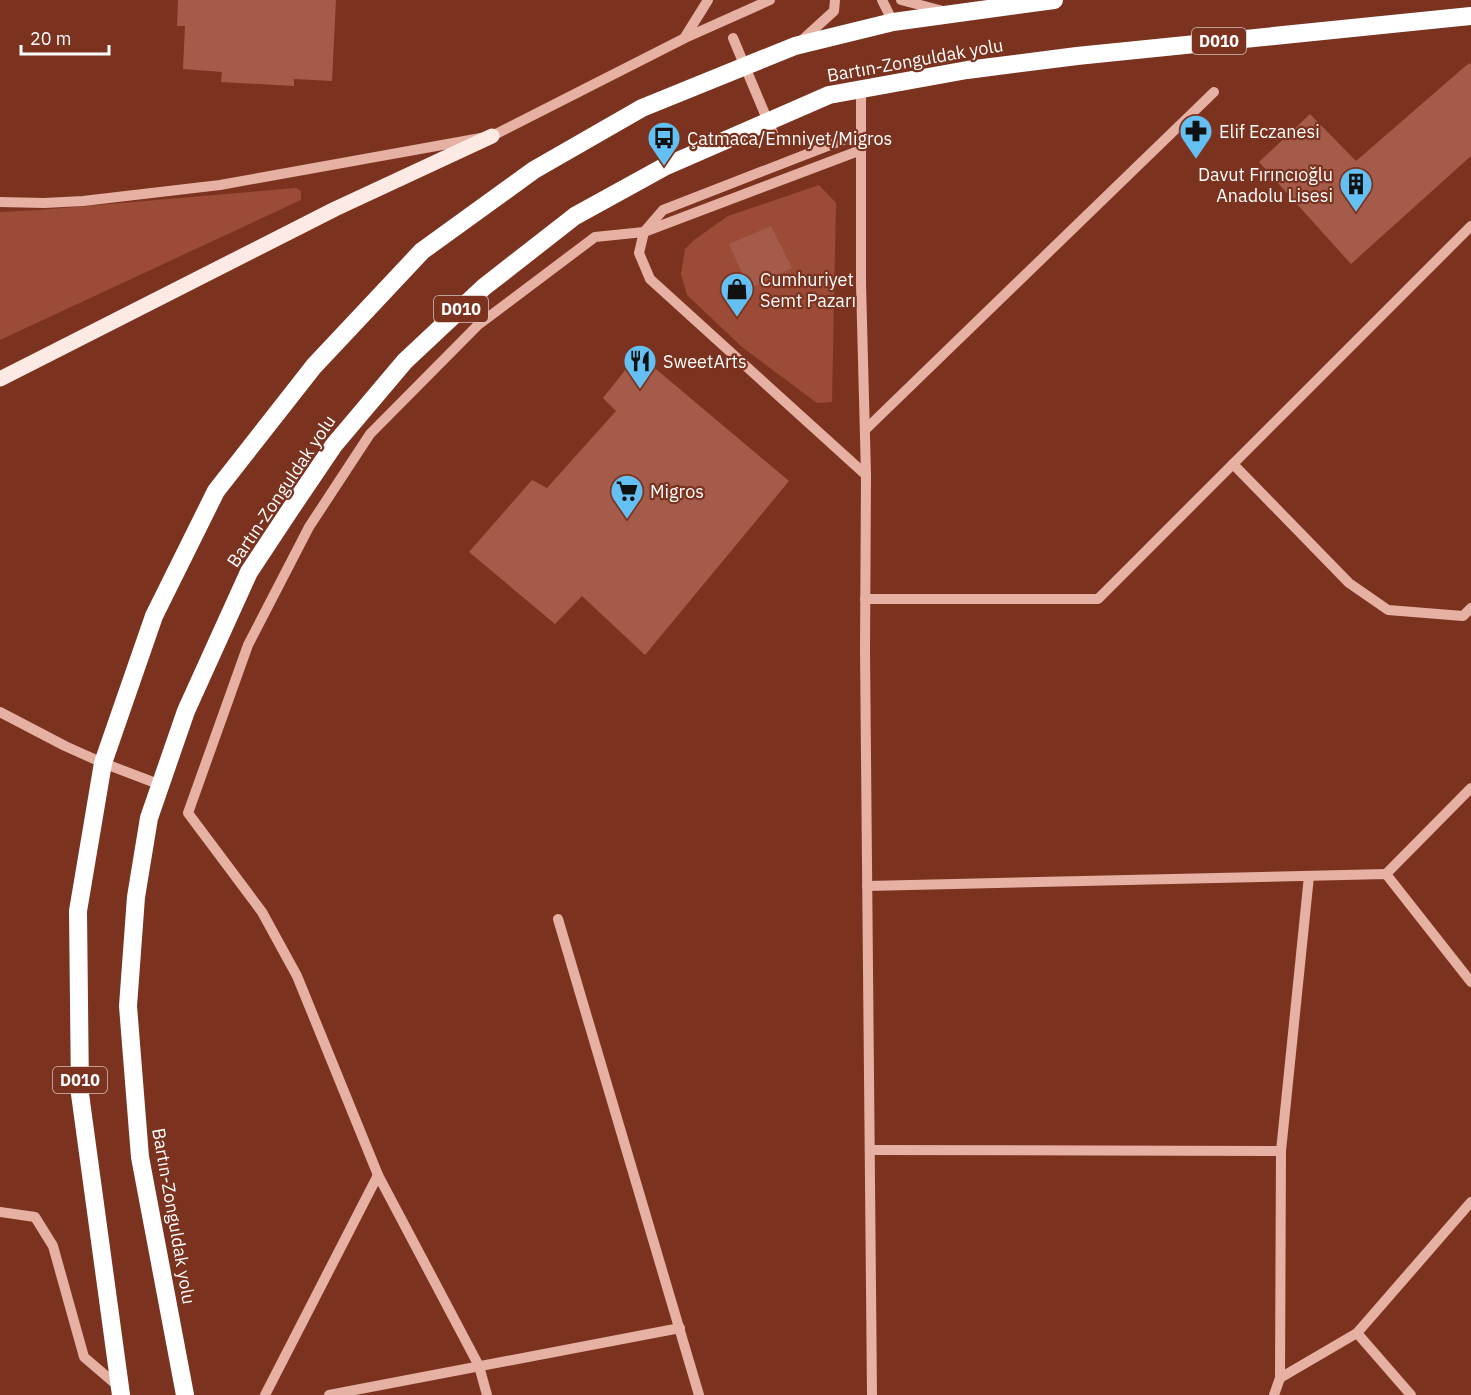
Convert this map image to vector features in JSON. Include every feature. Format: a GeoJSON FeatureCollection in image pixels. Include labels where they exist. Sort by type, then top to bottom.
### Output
{"type":"FeatureCollection","features":[{"type":"Feature","properties":{"kind":"highway","name":"Bartın-Zonguldak yolu"},"geometry":{"type":"LineString","coordinates":[[893,22],[1054,0]]}},
{"type":"Feature","properties":{"kind":"highway","name":"Bartın-Zonguldak yolu"},"geometry":{"type":"LineString","coordinates":[[185,1395],[140,1156],[128,1006],[136,897],[149,818],[186,711],[249,572],[334,446],[405,361],[484,287],[574,216],[664,167],[829,96],[967,70],[1077,56],[1471,16]]}},
{"type":"Feature","properties":{"kind":"highway","name":"D010"},"geometry":{"type":"LineString","coordinates":[[120,1391],[80,1094],[78,911],[103,764],[154,616],[216,491],[314,366],[422,251],[534,170],[642,108],[795,46],[893,22]]}},
{"type":"Feature","properties":{"kind":"main road"},"geometry":{"type":"LineString","coordinates":[[0,379],[335,209],[492,136]]}},
{"type":"Feature","properties":{"kind":"street"},"geometry":{"type":"LineString","coordinates":[[685,38],[708,0]]}},
{"type":"Feature","properties":{"kind":"street"},"geometry":{"type":"LineString","coordinates":[[0,202],[83,201],[220,185],[492,136],[685,38],[770,0]]}},
{"type":"Feature","properties":{"kind":"street"},"geometry":{"type":"LineString","coordinates":[[795,46],[834,11],[835,0]]}},
{"type":"Feature","properties":{"kind":"street"},"geometry":{"type":"LineString","coordinates":[[882,0],[893,22]]}},
{"type":"Feature","properties":{"kind":"street"},"geometry":{"type":"LineString","coordinates":[[901,0],[952,13]]}},
{"type":"Feature","properties":{"kind":"street"},"geometry":{"type":"LineString","coordinates":[[733,38],[775,138]]}},
{"type":"Feature","properties":{"kind":"street"},"geometry":{"type":"LineString","coordinates":[[861,89],[872,1395]]}},
{"type":"Feature","properties":{"kind":"street"},"geometry":{"type":"LineString","coordinates":[[865,430],[1214,92]]}},
{"type":"Feature","properties":{"kind":"street"},"geometry":{"type":"LineString","coordinates":[[861,133],[663,210],[644,232],[639,253],[650,279],[866,475]]}},
{"type":"Feature","properties":{"kind":"street"},"geometry":{"type":"LineString","coordinates":[[487,1395],[479,1366],[378,1175],[297,976],[262,912],[188,813],[248,645],[309,527],[370,434],[478,325],[594,237],[644,232],[861,150]]}},
{"type":"Feature","properties":{"kind":"street"},"geometry":{"type":"LineString","coordinates":[[865,599],[1098,599],[1471,226]]}},
{"type":"Feature","properties":{"kind":"street"},"geometry":{"type":"LineString","coordinates":[[1233,464],[1349,583],[1388,610],[1468,616]]}},
{"type":"Feature","properties":{"kind":"street"},"geometry":{"type":"LineString","coordinates":[[0,712],[103,764],[161,785]]}},
{"type":"Feature","properties":{"kind":"street"},"geometry":{"type":"LineString","coordinates":[[867,886],[1386,874],[1471,788]]}},
{"type":"Feature","properties":{"kind":"street"},"geometry":{"type":"LineString","coordinates":[[1386,874],[1471,982]]}},
{"type":"Feature","properties":{"kind":"street"},"geometry":{"type":"LineString","coordinates":[[1274,1395],[1280,1378],[1281,1152],[1309,876]]}},
{"type":"Feature","properties":{"kind":"street"},"geometry":{"type":"LineString","coordinates":[[558,919],[699,1395]]}},
{"type":"Feature","properties":{"kind":"street"},"geometry":{"type":"LineString","coordinates":[[870,1150],[1281,1152]]}},
{"type":"Feature","properties":{"kind":"street"},"geometry":{"type":"LineString","coordinates":[[265,1395],[378,1175]]}},
{"type":"Feature","properties":{"kind":"street"},"geometry":{"type":"LineString","coordinates":[[1280,1378],[1357,1333],[1471,1202]]}},
{"type":"Feature","properties":{"kind":"street"},"geometry":{"type":"LineString","coordinates":[[0,1212],[34,1217],[53,1246],[84,1357],[120,1391]]}},
{"type":"Feature","properties":{"kind":"street"},"geometry":{"type":"LineString","coordinates":[[329,1395],[680,1328]]}},
{"type":"Feature","properties":{"kind":"street"},"geometry":{"type":"LineString","coordinates":[[1357,1333],[1411,1395]]}},
{"type":"Feature","properties":{"kind":"shaded area"},"geometry":{"type":"Polygon","coordinates":[[[819,185],[836,203],[832,402],[817,403],[742,347],[687,295],[681,274],[685,249],[728,216],[819,185]]]}},
{"type":"Feature","properties":{"kind":"shaded area"},"geometry":{"type":"Polygon","coordinates":[[[296,188],[301,191],[301,200],[0,340],[0,212],[296,188]]]}},
{"type":"Feature","properties":{"kind":"building"},"geometry":{"type":"Polygon","coordinates":[[[178,0],[336,0],[332,81],[294,79],[294,86],[221,82],[222,72],[183,69],[185,26],[177,26],[178,0]]]}},
{"type":"Feature","properties":{"kind":"building","name":"Davut Fırıncıoğlu Anadolu Lisesi"},"geometry":{"type":"Polygon","coordinates":[[[1469,63],[1471,65],[1471,156],[1351,264],[1259,162],[1310,114],[1356,161],[1469,63]]]}},
{"type":"Feature","properties":{"kind":"building"},"geometry":{"type":"Polygon","coordinates":[[[771,226],[792,268],[749,289],[729,244],[771,226]]]}},
{"type":"Feature","properties":{"kind":"building","name":"Migros"},"geometry":{"type":"Polygon","coordinates":[[[638,354],[789,481],[645,655],[582,596],[555,624],[469,552],[532,480],[547,488],[616,411],[603,398],[638,354]]]}},
{"type":"Feature","properties":{"kind":"place","name":"Elif Eczanesi"},"geometry":{"type":"Point","coordinates":[1196,160]}},
{"type":"Feature","properties":{"kind":"place","name":"Çatmaca/Emniyet/Migros"},"geometry":{"type":"Point","coordinates":[664,167]}},
{"type":"Feature","properties":{"kind":"place","name":"Davut Fırıncıoğlu Anadolu Lisesi"},"geometry":{"type":"Point","coordinates":[1356,213]}},
{"type":"Feature","properties":{"kind":"place","name":"Cumhuriyet Semt Pazarı"},"geometry":{"type":"Point","coordinates":[737,318]}},
{"type":"Feature","properties":{"kind":"place","name":"SweetArts"},"geometry":{"type":"Point","coordinates":[640,390]}},
{"type":"Feature","properties":{"kind":"place","name":"Migros"},"geometry":{"type":"Point","coordinates":[627,520]}}]}
